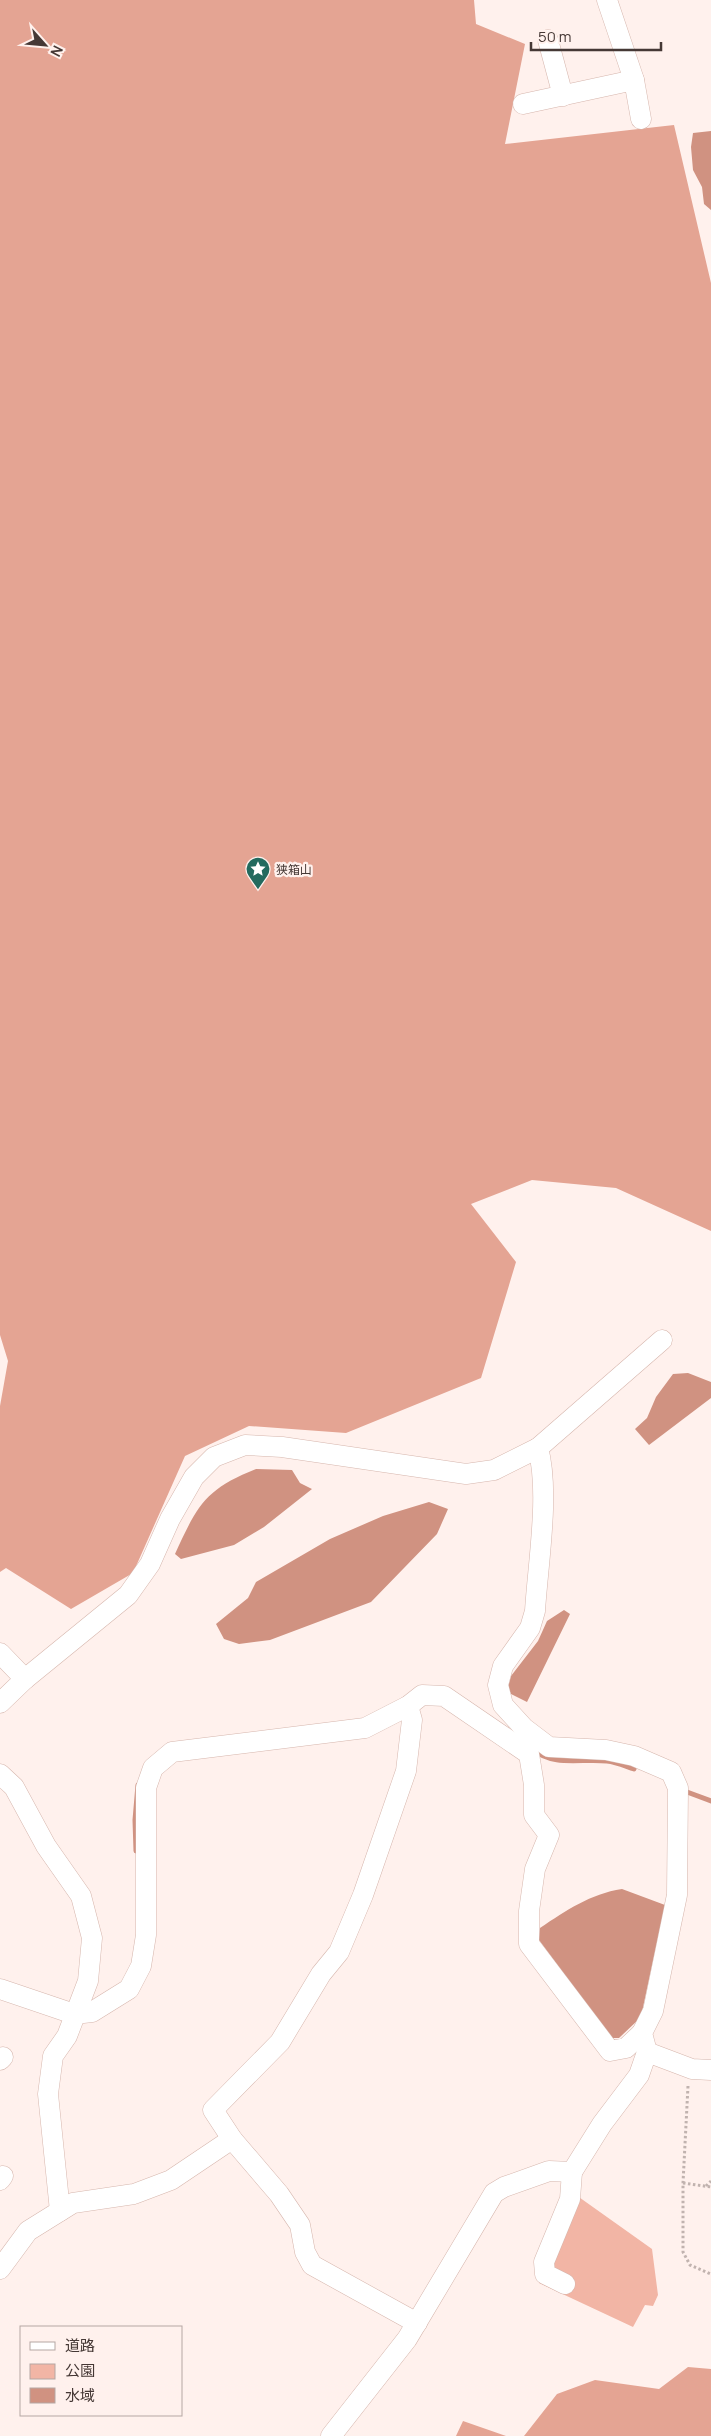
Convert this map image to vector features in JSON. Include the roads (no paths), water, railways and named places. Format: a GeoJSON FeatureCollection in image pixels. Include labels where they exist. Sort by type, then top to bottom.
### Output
{"type":"FeatureCollection","features":[{"type":"Feature","properties":{"kind":"street"},"geometry":{"type":"LineString","coordinates":[[607,0],[634,80],[641,119]]}},
{"type":"Feature","properties":{"kind":"street"},"geometry":{"type":"LineString","coordinates":[[548,40],[563,96]]}},
{"type":"Feature","properties":{"kind":"street"},"geometry":{"type":"LineString","coordinates":[[523,104],[634,80]]}},
{"type":"Feature","properties":{"kind":"street"},"geometry":{"type":"LineString","coordinates":[[0,1703],[25,1679],[128,1595],[150,1564],[170,1519],[194,1477],[214,1457],[245,1445],[282,1447],[466,1474],[494,1470],[538,1448],[662,1340]]}},
{"type":"Feature","properties":{"kind":"street"},"geometry":{"type":"LineString","coordinates":[[538,1448],[543,1467],[543,1492],[535,1611],[530,1628],[503,1666],[498,1685],[503,1705],[524,1728],[549,1747],[606,1750],[634,1756],[671,1772],[678,1788],[677,1895],[639,2075],[602,2124],[572,2172],[570,2199],[544,2262],[545,2274],[565,2284]]}},
{"type":"Feature","properties":{"kind":"street"},"geometry":{"type":"LineString","coordinates":[[0,1653],[25,1679]]}},
{"type":"Feature","properties":{"kind":"street"},"geometry":{"type":"LineString","coordinates":[[0,1989],[74,2014],[92,2012],[129,1989],[141,1966],[146,1935],[146,1788],[153,1768],[172,1752],[365,1728],[408,1706],[422,1695],[444,1696],[529,1754],[534,1785],[534,1815],[549,1835],[535,1868],[529,1910],[529,1944],[610,2051],[645,2042],[702,2069]]}},
{"type":"Feature","properties":{"kind":"street"},"geometry":{"type":"LineString","coordinates":[[408,1706],[412,1720],[406,1770],[350,1928],[339,1952],[321,1974],[280,2042],[213,2110],[232,2139],[279,2194],[300,2225],[306,2252],[312,2265],[417,2323]]}},
{"type":"Feature","properties":{"kind":"street"},"geometry":{"type":"LineString","coordinates":[[0,1774],[14,1787],[46,1846],[81,1896],[92,1938],[88,1981],[67,2036],[54,2056],[48,2094],[60,2211]]}},
{"type":"Feature","properties":{"kind":"street"},"geometry":{"type":"LineString","coordinates":[[0,2269],[28,2231],[73,2203],[134,2194],[171,2180],[232,2139]]}},
{"type":"Feature","properties":{"kind":"street"},"geometry":{"type":"LineString","coordinates":[[331,2436],[408,2339],[494,2193],[504,2187],[549,2171],[572,2172]]}},
{"type":"Feature","properties":{"kind":"water"},"geometry":{"type":"Polygon","coordinates":[[[711,131],[711,210],[704,204],[702,187],[693,170],[691,147],[693,133],[711,131]]]}},
{"type":"Feature","properties":{"kind":"water"},"geometry":{"type":"Polygon","coordinates":[[[688,1373],[711,1382],[711,1398],[649,1445],[635,1429],[647,1418],[656,1397],[673,1374],[688,1373]]]}},
{"type":"Feature","properties":{"kind":"water"},"geometry":{"type":"Polygon","coordinates":[[[256,1469],[292,1470],[300,1483],[312,1489],[264,1527],[234,1545],[181,1559],[175,1554],[190,1523],[205,1501],[225,1484],[256,1469]]]}},
{"type":"Feature","properties":{"kind":"water"},"geometry":{"type":"Polygon","coordinates":[[[429,1502],[448,1509],[437,1534],[371,1602],[270,1640],[239,1644],[224,1639],[216,1624],[248,1598],[256,1582],[330,1539],[383,1516],[429,1502]]]}},
{"type":"Feature","properties":{"kind":"water"},"geometry":{"type":"Polygon","coordinates":[[[564,1610],[570,1614],[527,1702],[511,1694],[508,1687],[511,1676],[538,1641],[547,1621],[564,1610]]]}},
{"type":"Feature","properties":{"kind":"water"},"geometry":{"type":"Polygon","coordinates":[[[622,1889],[665,1905],[642,2012],[638,2020],[619,2038],[611,2038],[539,1940],[540,1928],[569,1909],[599,1895],[622,1889]]]}},
{"type":"Feature","properties":{"kind":"waterway"},"geometry":{"type":"LineString","coordinates":[[534,1750],[542,1755],[559,1760],[607,1761],[634,1769]]}},
{"type":"Feature","properties":{"kind":"waterway"},"geometry":{"type":"LineString","coordinates":[[136,1851],[135,1820],[138,1785]]}},
{"type":"Feature","properties":{"kind":"waterway"},"geometry":{"type":"LineString","coordinates":[[687,1792],[711,1801]]}},
{"type":"Feature","properties":{"kind":"place","name":"狭箱山"},"geometry":{"type":"Point","coordinates":[258,890]}}]}
